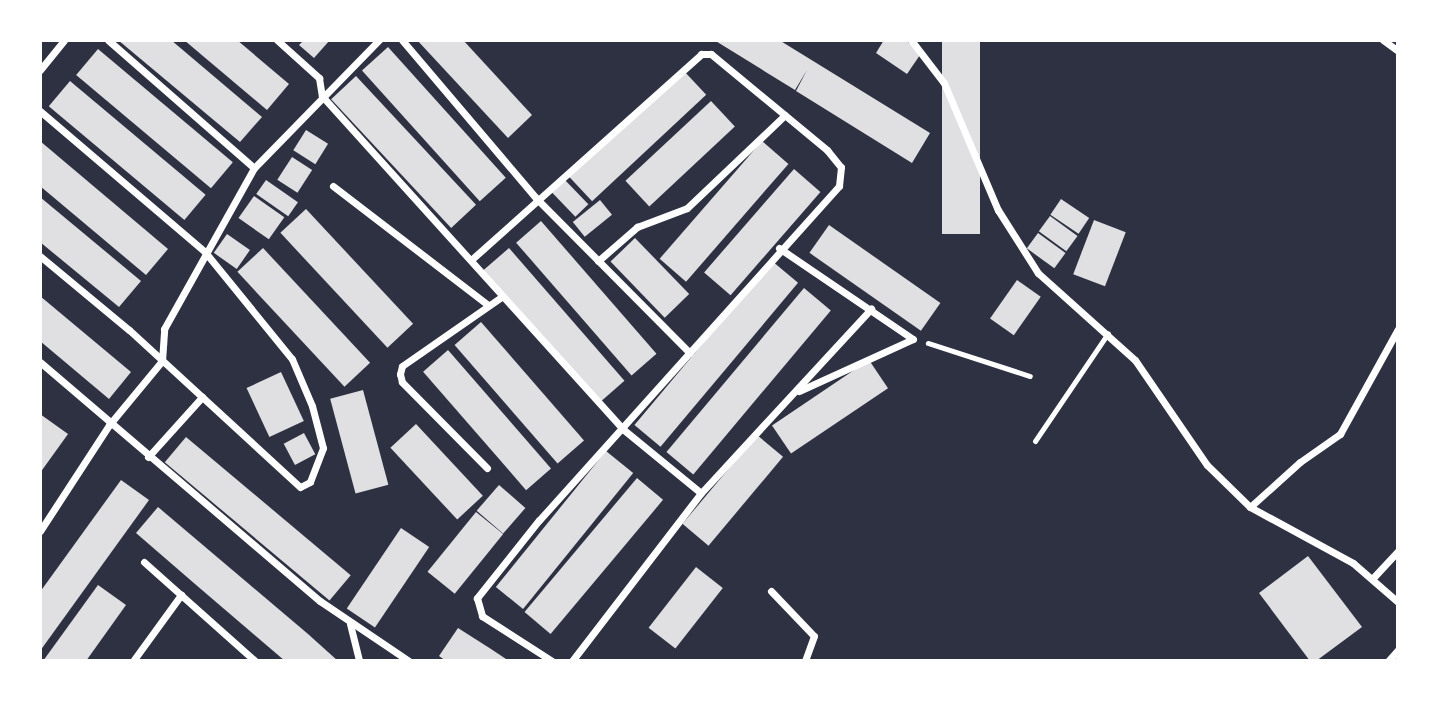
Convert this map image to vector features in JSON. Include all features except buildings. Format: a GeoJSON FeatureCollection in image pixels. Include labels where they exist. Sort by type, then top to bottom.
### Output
{"type":"FeatureCollection","features":[{"type":"Feature","properties":{"kind":"street"},"geometry":{"type":"LineString","coordinates":[[40,70],[64,40]]}},
{"type":"Feature","properties":{"kind":"street"},"geometry":{"type":"LineString","coordinates":[[108,40],[254,168]]}},
{"type":"Feature","properties":{"kind":"street"},"geometry":{"type":"LineString","coordinates":[[276,40],[319,78],[322,96],[471,260],[500,298],[624,430],[702,493]]}},
{"type":"Feature","properties":{"kind":"street"},"geometry":{"type":"LineString","coordinates":[[40,531],[109,425],[162,361],[164,329],[254,168],[379,40]]}},
{"type":"Feature","properties":{"kind":"street"},"geometry":{"type":"LineString","coordinates":[[402,40],[536,198],[690,354]]}},
{"type":"Feature","properties":{"kind":"street"},"geometry":{"type":"LineString","coordinates":[[911,40],[944,83],[1016,245],[1038,273],[1108,333],[1154,382],[1207,465],[1250,507],[1353,563],[1398,602]]}},
{"type":"Feature","properties":{"kind":"street"},"geometry":{"type":"LineString","coordinates":[[1383,40],[1398,51]]}},
{"type":"Feature","properties":{"kind":"street"},"geometry":{"type":"LineString","coordinates":[[471,260],[536,198],[687,63],[701,54],[711,54],[835,158],[842,177],[624,430],[539,520],[477,598],[482,616],[552,661]]}},
{"type":"Feature","properties":{"kind":"street"},"geometry":{"type":"LineString","coordinates":[[40,111],[205,252],[292,359],[312,406],[323,448],[310,482],[300,487],[162,361],[40,256]]}},
{"type":"Feature","properties":{"kind":"street"},"geometry":{"type":"LineString","coordinates":[[598,261],[637,227],[687,208],[785,116]]}},
{"type":"Feature","properties":{"kind":"street"},"geometry":{"type":"LineString","coordinates":[[333,186],[488,305]]}},
{"type":"Feature","properties":{"kind":"street"},"geometry":{"type":"LineString","coordinates":[[779,248],[913,339],[793,394]]}},
{"type":"Feature","properties":{"kind":"street"},"geometry":{"type":"LineString","coordinates":[[487,468],[402,382],[400,374],[402,366],[500,298]]}},
{"type":"Feature","properties":{"kind":"street"},"geometry":{"type":"LineString","coordinates":[[572,661],[702,493],[871,309]]}},
{"type":"Feature","properties":{"kind":"street"},"geometry":{"type":"LineString","coordinates":[[1250,507],[1300,462],[1340,434],[1398,329]]}},
{"type":"Feature","properties":{"kind":"street"},"geometry":{"type":"LineString","coordinates":[[40,362],[109,425],[351,624],[409,661]]}},
{"type":"Feature","properties":{"kind":"street"},"geometry":{"type":"LineString","coordinates":[[148,457],[202,397]]}},
{"type":"Feature","properties":{"kind":"street"},"geometry":{"type":"LineString","coordinates":[[1372,579],[1398,551]]}},
{"type":"Feature","properties":{"kind":"street"},"geometry":{"type":"LineString","coordinates":[[144,562],[255,661]]}},
{"type":"Feature","properties":{"kind":"street"},"geometry":{"type":"LineString","coordinates":[[771,591],[814,636],[805,661]]}},
{"type":"Feature","properties":{"kind":"street"},"geometry":{"type":"LineString","coordinates":[[132,661],[181,595]]}},
{"type":"Feature","properties":{"kind":"street"},"geometry":{"type":"LineString","coordinates":[[351,624],[359,661]]}},
{"type":"Feature","properties":{"kind":"street"},"geometry":{"type":"LineString","coordinates":[[1388,661],[1398,650]]}},
{"type":"Feature","properties":{"kind":"lane"},"geometry":{"type":"LineString","coordinates":[[1035,441],[1108,333]]}},
{"type":"Feature","properties":{"kind":"path"},"geometry":{"type":"LineString","coordinates":[[913,339],[1030,376]]}}]}
